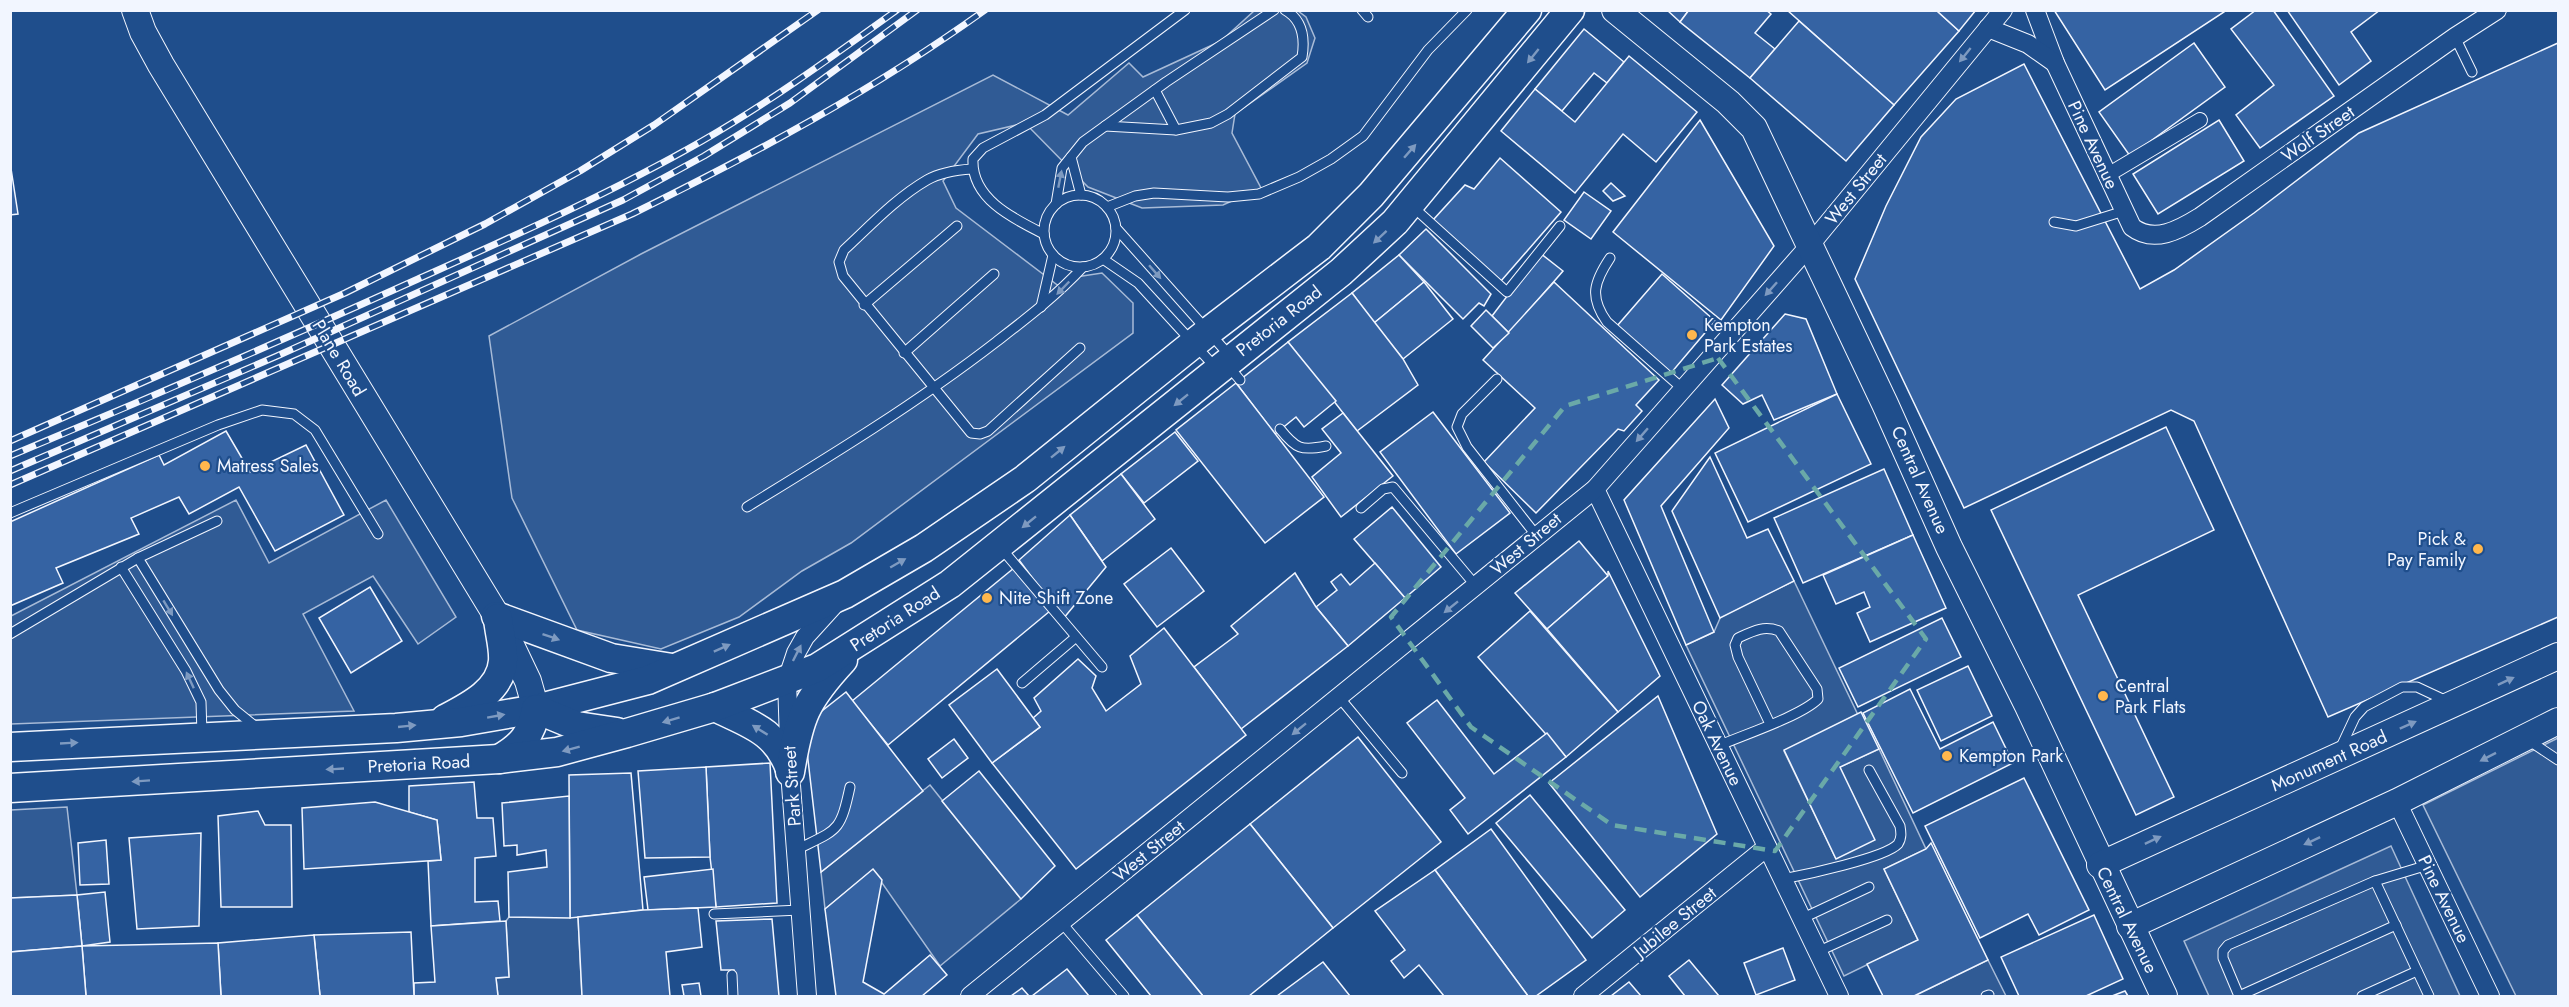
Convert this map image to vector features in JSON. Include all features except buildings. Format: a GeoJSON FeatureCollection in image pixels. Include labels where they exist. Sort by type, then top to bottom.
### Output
{"type":"FeatureCollection","features":[{"type":"Feature","properties":{"kind":"main road","name":"Plane Road"},"geometry":{"type":"LineString","coordinates":[[135,10],[143,32],[161,65],[497,617],[528,681],[536,709]]}},
{"type":"Feature","properties":{"kind":"main road","name":"Pretoria Road"},"geometry":{"type":"LineString","coordinates":[[10,747],[396,728],[461,722],[536,709],[648,680],[845,594],[924,548],[1024,479],[1200,338],[1319,247],[1371,195],[1527,10]]}},
{"type":"Feature","properties":{"kind":"main road","name":"Pretoria Road"},"geometry":{"type":"LineString","coordinates":[[10,789],[499,759],[557,752],[715,706],[817,668],[950,584],[1229,368],[1341,272],[1410,205],[1570,10]]}},
{"type":"Feature","properties":{"kind":"main road","name":"Central Avenue"},"geometry":{"type":"LineString","coordinates":[[1615,10],[1751,123],[1885,404],[1949,546],[2028,706],[2100,865],[2164,996]]}},
{"type":"Feature","properties":{"kind":"main road"},"geometry":{"type":"LineString","coordinates":[[438,723],[471,706],[487,692],[499,674],[503,661],[497,617],[611,658],[678,668]]}},
{"type":"Feature","properties":{"kind":"main road"},"geometry":{"type":"LineString","coordinates":[[790,770],[799,721],[806,707],[826,678],[856,645]]}},
{"type":"Feature","properties":{"kind":"main road","name":"Monument Road"},"geometry":{"type":"LineString","coordinates":[[2100,865],[2559,656]]}},
{"type":"Feature","properties":{"kind":"main road"},"geometry":{"type":"LineString","coordinates":[[715,706],[767,733],[784,754],[790,770]]}},
{"type":"Feature","properties":{"kind":"main road"},"geometry":{"type":"LineString","coordinates":[[499,759],[515,750],[527,737],[534,724],[536,709],[577,726],[627,733]]}},
{"type":"Feature","properties":{"kind":"main road"},"geometry":{"type":"LineString","coordinates":[[2130,926],[2397,802],[2559,721]]}},
{"type":"Feature","properties":{"kind":"street","name":"West Street"},"geometry":{"type":"LineString","coordinates":[[970,996],[1595,489],[1810,245],[2003,10]]}},
{"type":"Feature","properties":{"kind":"street","name":"Pine Avenue"},"geometry":{"type":"LineString","coordinates":[[2035,10],[2055,63],[2128,219]]}},
{"type":"Feature","properties":{"kind":"street","name":"Wolf Street"},"geometry":{"type":"LineString","coordinates":[[2128,219],[2142,234],[2153,236],[2186,226],[2497,10]]}},
{"type":"Feature","properties":{"kind":"street"},"geometry":{"type":"LineString","coordinates":[[1988,28],[2028,44],[2055,63]]}},
{"type":"Feature","properties":{"kind":"street"},"geometry":{"type":"LineString","coordinates":[[2106,176],[2200,120]]}},
{"type":"Feature","properties":{"kind":"street","name":"Oak Avenue"},"geometry":{"type":"LineString","coordinates":[[1595,489],[1839,996]]}},
{"type":"Feature","properties":{"kind":"street","name":"Park Street"},"geometry":{"type":"LineString","coordinates":[[807,996],[790,770],[787,680],[796,653],[805,637],[845,594]]}},
{"type":"Feature","properties":{"kind":"street","name":"Pine Avenue"},"geometry":{"type":"LineString","coordinates":[[2397,802],[2490,996]]}},
{"type":"Feature","properties":{"kind":"street","name":"Jubilee Street"},"geometry":{"type":"LineString","coordinates":[[1583,996],[1767,847]]}},
{"type":"Feature","properties":{"kind":"lane"},"geometry":{"type":"LineString","coordinates":[[1044,234],[1009,217],[996,206],[982,189],[972,169],[973,159],[983,148],[1045,115],[1185,10]]}},
{"type":"Feature","properties":{"kind":"lane"},"geometry":{"type":"LineString","coordinates":[[1056,204],[1060,175],[1083,142],[1155,90],[1274,10]]}},
{"type":"Feature","properties":{"kind":"lane"},"geometry":{"type":"LineString","coordinates":[[1105,126],[1176,130],[1211,123],[1228,114],[1302,57],[1303,31],[1296,20],[1285,10]]}},
{"type":"Feature","properties":{"kind":"lane"},"geometry":{"type":"LineString","coordinates":[[1107,207],[1135,196],[1154,193],[1228,197],[1259,194],[1323,163],[1363,136],[1428,50],[1467,10]]}},
{"type":"Feature","properties":{"kind":"lane"},"geometry":{"type":"LineString","coordinates":[[2455,38],[2472,72]]}},
{"type":"Feature","properties":{"kind":"lane"},"geometry":{"type":"LineString","coordinates":[[1155,90],[1176,130]]}},
{"type":"Feature","properties":{"kind":"lane"},"geometry":{"type":"LineString","coordinates":[[1071,157],[1081,195]]}},
{"type":"Feature","properties":{"kind":"lane"},"geometry":{"type":"LineString","coordinates":[[972,169],[951,171],[928,179],[903,197],[844,250],[839,262],[843,276],[864,305],[971,433],[980,434],[988,431],[1080,348]]}},
{"type":"Feature","properties":{"kind":"lane"},"geometry":{"type":"LineString","coordinates":[[1116,228],[1115,239],[1103,259],[1083,267],[1072,267],[1053,255],[1044,234],[1044,223],[1056,204],[1065,198],[1081,195],[1098,200],[1107,207],[1116,228],[1200,338],[1229,368]]}},
{"type":"Feature","properties":{"kind":"lane"},"geometry":{"type":"LineString","coordinates":[[1410,205],[1507,292],[1560,226]]}},
{"type":"Feature","properties":{"kind":"lane"},"geometry":{"type":"LineString","coordinates":[[2054,222],[2076,226],[2128,219]]}},
{"type":"Feature","properties":{"kind":"lane"},"geometry":{"type":"LineString","coordinates":[[864,305],[957,226]]}},
{"type":"Feature","properties":{"kind":"lane"},"geometry":{"type":"LineString","coordinates":[[1041,307],[1053,255]]}},
{"type":"Feature","properties":{"kind":"lane"},"geometry":{"type":"LineString","coordinates":[[1610,258],[1598,277],[1595,295],[1599,311],[1608,322],[1683,389]]}},
{"type":"Feature","properties":{"kind":"lane"},"geometry":{"type":"LineString","coordinates":[[1103,259],[1138,283],[1200,338],[1229,368]]}},
{"type":"Feature","properties":{"kind":"lane"},"geometry":{"type":"LineString","coordinates":[[747,507],[871,431],[933,388],[1055,296],[1083,267]]}},
{"type":"Feature","properties":{"kind":"lane"},"geometry":{"type":"LineString","coordinates":[[904,353],[994,274]]}},
{"type":"Feature","properties":{"kind":"lane"},"geometry":{"type":"LineString","coordinates":[[1497,379],[1462,414],[1457,427],[1467,447],[1536,535]]}},
{"type":"Feature","properties":{"kind":"lane"},"geometry":{"type":"LineString","coordinates":[[10,513],[218,425],[262,410],[294,414],[315,430],[378,534]]}},
{"type":"Feature","properties":{"kind":"lane"},"geometry":{"type":"LineString","coordinates":[[1280,429],[1298,447],[1310,449],[1326,446]]}},
{"type":"Feature","properties":{"kind":"lane"},"geometry":{"type":"LineString","coordinates":[[1361,508],[1383,489],[1393,487],[1476,586]]}},
{"type":"Feature","properties":{"kind":"lane"},"geometry":{"type":"LineString","coordinates":[[10,634],[121,567],[217,521]]}},
{"type":"Feature","properties":{"kind":"lane"},"geometry":{"type":"LineString","coordinates":[[999,546],[1102,667]]}},
{"type":"Feature","properties":{"kind":"lane"},"geometry":{"type":"LineString","coordinates":[[138,558],[219,690],[235,710],[264,733]]}},
{"type":"Feature","properties":{"kind":"lane"},"geometry":{"type":"LineString","coordinates":[[121,567],[186,671],[201,702],[202,736]]}},
{"type":"Feature","properties":{"kind":"lane"},"geometry":{"type":"LineString","coordinates":[[1718,746],[1770,724],[1812,706],[1818,699],[1817,689],[1779,631],[1770,627],[1758,629],[1738,638],[1735,645],[1738,657],[1770,724]]}},
{"type":"Feature","properties":{"kind":"lane"},"geometry":{"type":"LineString","coordinates":[[1022,683],[1076,637]]}},
{"type":"Feature","properties":{"kind":"lane"},"geometry":{"type":"LineString","coordinates":[[2337,757],[2355,717],[2364,707],[2402,687],[2417,687],[2454,705]]}},
{"type":"Feature","properties":{"kind":"lane"},"geometry":{"type":"LineString","coordinates":[[1340,697],[1402,773]]}},
{"type":"Feature","properties":{"kind":"lane"},"geometry":{"type":"LineString","coordinates":[[2524,738],[2547,755],[2559,760]]}},
{"type":"Feature","properties":{"kind":"lane"},"geometry":{"type":"LineString","coordinates":[[1783,879],[1834,868],[1889,849],[1899,843],[1900,826],[1869,770]]}},
{"type":"Feature","properties":{"kind":"lane"},"geometry":{"type":"LineString","coordinates":[[796,850],[830,833],[839,825],[843,818],[850,787]]}},
{"type":"Feature","properties":{"kind":"lane"},"geometry":{"type":"LineString","coordinates":[[2396,925],[2239,996],[2223,958],[2223,951],[2228,945],[2374,881],[2428,865]]}},
{"type":"Feature","properties":{"kind":"lane"},"geometry":{"type":"LineString","coordinates":[[2374,881],[2429,996]]}},
{"type":"Feature","properties":{"kind":"lane"},"geometry":{"type":"LineString","coordinates":[[1802,919],[1869,887]]}},
{"type":"Feature","properties":{"kind":"lane"},"geometry":{"type":"LineString","coordinates":[[714,914],[800,910]]}},
{"type":"Feature","properties":{"kind":"lane"},"geometry":{"type":"LineString","coordinates":[[1817,952],[1887,920]]}},
{"type":"Feature","properties":{"kind":"lane"},"geometry":{"type":"LineString","coordinates":[[1061,922],[1124,996]]}},
{"type":"Feature","properties":{"kind":"lane"},"geometry":{"type":"LineString","coordinates":[[2362,996],[2417,971]]}},
{"type":"Feature","properties":{"kind":"lane"},"geometry":{"type":"LineString","coordinates":[[732,975],[733,996]]}},
{"type":"Feature","properties":{"kind":"highlighted area"},"geometry":{"type":"Polygon","coordinates":[[[1718,358],[1926,639],[1775,851],[1612,825],[1471,727],[1391,617],[1565,406],[1718,358]]]}},
{"type":"Feature","properties":{"kind":"shaded area"},"geometry":{"type":"Polygon","coordinates":[[[1254,11],[1298,11],[1306,17],[1315,38],[1307,63],[1235,114],[1232,133],[1261,188],[1223,205],[1142,208],[1088,187],[1025,123],[978,134],[943,181],[956,208],[1064,290],[1076,277],[1102,273],[1133,303],[1133,333],[851,543],[802,571],[739,617],[661,649],[577,630],[512,498],[489,336],[641,254],[993,75],[1068,115],[1129,63],[1143,77],[1221,41],[1254,11]]]}},
{"type":"Feature","properties":{"kind":"shaded area"},"geometry":{"type":"Polygon","coordinates":[[[236,500],[269,563],[386,500],[456,617],[418,644],[373,576],[303,614],[354,711],[11,724],[11,616],[236,500]]]}},
{"type":"Feature","properties":{"kind":"shaded area"},"geometry":{"type":"Polygon","coordinates":[[[1794,581],[1858,715],[1784,751],[1836,859],[1840,767],[1879,749],[1926,849],[1884,869],[1918,940],[1844,976],[1686,645],[1714,632],[1721,616],[1794,581]]]}},
{"type":"Feature","properties":{"kind":"shaded area"},"geometry":{"type":"Polygon","coordinates":[[[2558,738],[2558,996],[2516,996],[2423,805],[2558,738]]]}},
{"type":"Feature","properties":{"kind":"shaded area"},"geometry":{"type":"Polygon","coordinates":[[[930,785],[1021,899],[940,966],[873,870],[825,909],[821,872],[930,785]]]}},
{"type":"Feature","properties":{"kind":"shaded area"},"geometry":{"type":"Polygon","coordinates":[[[67,807],[77,895],[11,898],[11,810],[67,807]]]}},
{"type":"Feature","properties":{"kind":"shaded area"},"geometry":{"type":"Polygon","coordinates":[[[2391,846],[2460,996],[2209,996],[2184,941],[2391,846]]]}},
{"type":"Feature","properties":{"kind":"shaded area"},"geometry":{"type":"Polygon","coordinates":[[[509,917],[578,917],[582,996],[498,996],[496,978],[509,977],[506,921],[509,917]]]}},
{"type":"Feature","properties":{"kind":"shaded area"},"geometry":{"type":"Polygon","coordinates":[[[1988,960],[2006,996],[1914,996],[1988,960]]]}},
{"type":"Feature","properties":{"kind":"railway"},"geometry":{"type":"LineString","coordinates":[[10,441],[345,293],[485,224],[580,171],[654,125],[818,10]]}},
{"type":"Feature","properties":{"kind":"railway"},"geometry":{"type":"LineString","coordinates":[[10,456],[367,302],[526,230],[633,178],[752,111],[897,10]]}},
{"type":"Feature","properties":{"kind":"railway"},"geometry":{"type":"LineString","coordinates":[[10,471],[277,356],[623,200],[704,156],[790,103],[917,10]]}},
{"type":"Feature","properties":{"kind":"railway"},"geometry":{"type":"LineString","coordinates":[[10,485],[632,214],[723,168],[857,94],[985,10]]}},
{"type":"Feature","properties":{"kind":"place","name":"Kempton Park Estates"},"geometry":{"type":"Point","coordinates":[1692,335]}},
{"type":"Feature","properties":{"kind":"place","name":"Matress Sales"},"geometry":{"type":"Point","coordinates":[205,466]}},
{"type":"Feature","properties":{"kind":"place","name":"Pick & Pay Family"},"geometry":{"type":"Point","coordinates":[2478,549]}},
{"type":"Feature","properties":{"kind":"place","name":"Nite Shift Zone"},"geometry":{"type":"Point","coordinates":[987,598]}},
{"type":"Feature","properties":{"kind":"place","name":"Central Park Flats"},"geometry":{"type":"Point","coordinates":[2103,696]}},
{"type":"Feature","properties":{"kind":"place","name":"Kempton Park"},"geometry":{"type":"Point","coordinates":[1947,756]}}]}
